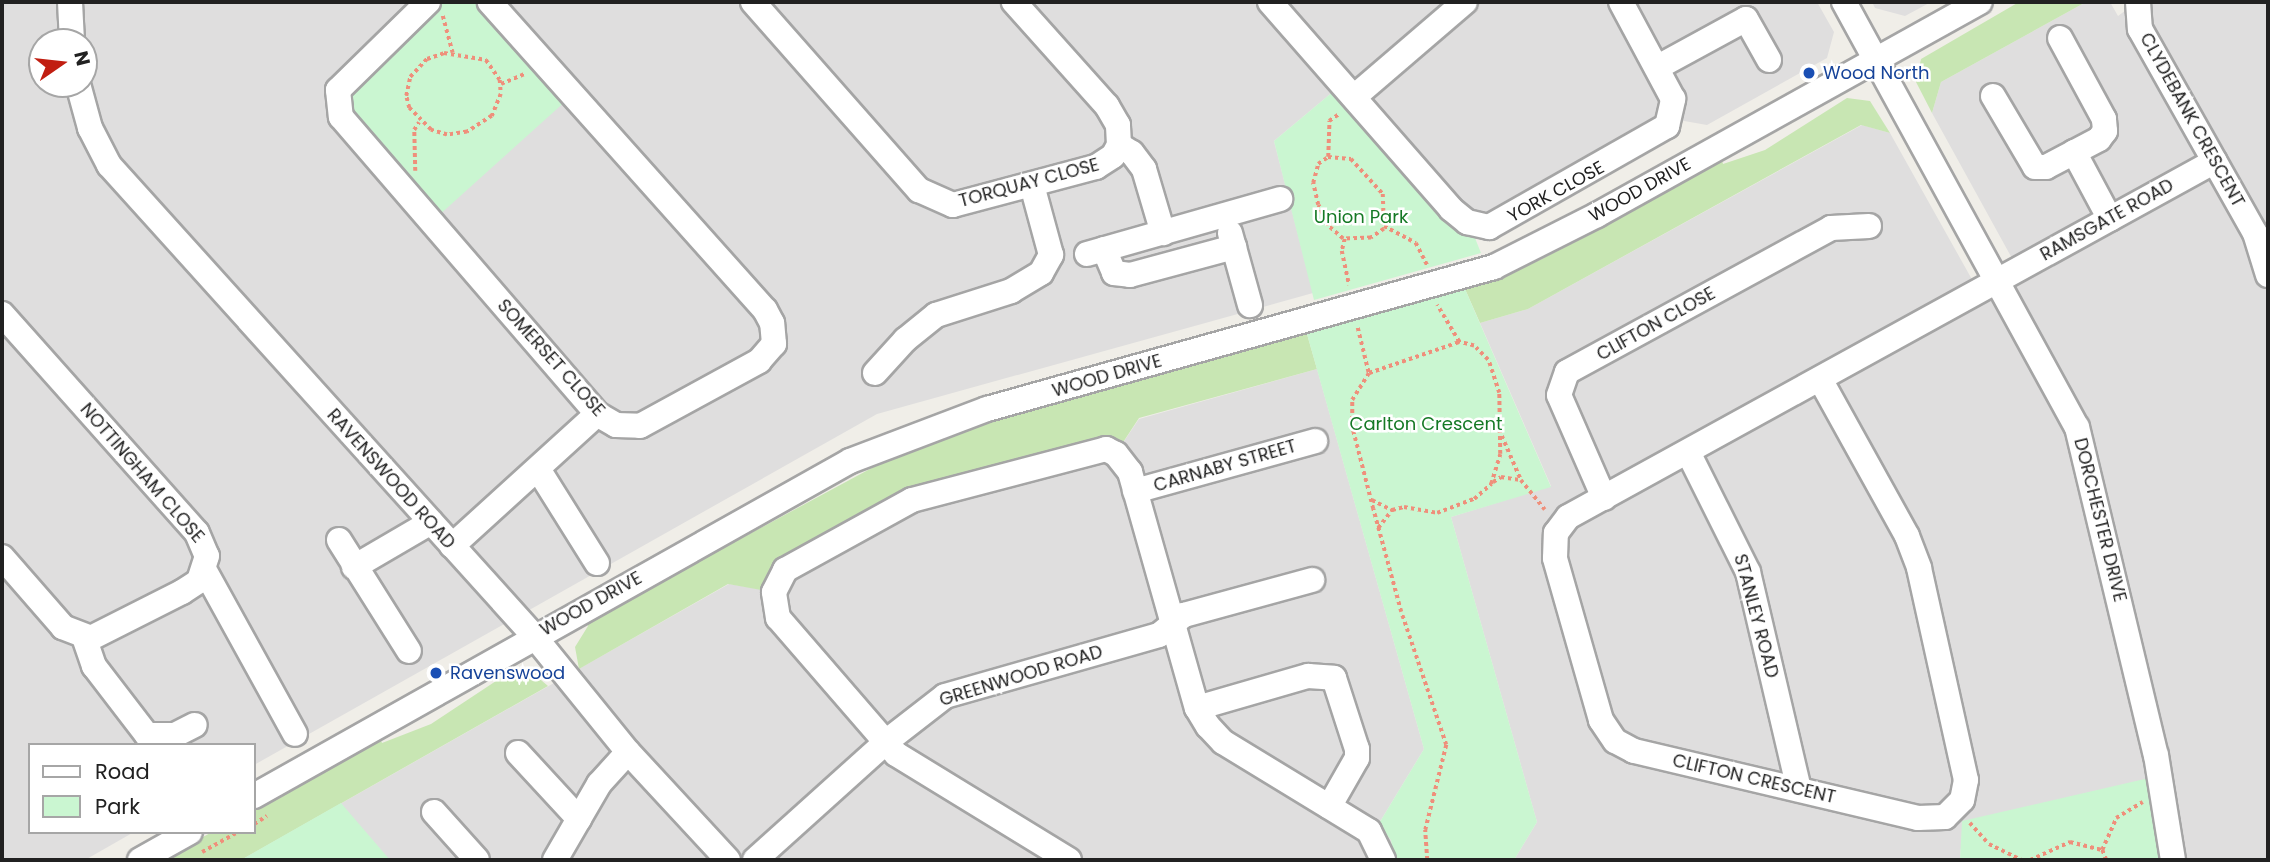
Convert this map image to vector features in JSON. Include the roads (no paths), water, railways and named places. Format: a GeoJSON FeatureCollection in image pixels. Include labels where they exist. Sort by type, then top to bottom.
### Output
{"type":"FeatureCollection","features":[{"type":"Feature","properties":{"kind":"street","name":"SOMERSET CLOSE"},"geometry":{"type":"LineString","coordinates":[[434,6],[338,90],[341,117],[597,414],[627,427],[655,420],[765,355],[774,344],[772,323],[765,310],[490,2]]}},
{"type":"Feature","properties":{"kind":"street","name":"TORQUAY CLOSE"},"geometry":{"type":"LineString","coordinates":[[752,2],[930,198],[964,205],[1096,167],[1113,156],[1119,145],[1118,125],[1107,106],[1014,2]]}},
{"type":"Feature","properties":{"kind":"street","name":"YORK CLOSE"},"geometry":{"type":"LineString","coordinates":[[1270,2],[1451,209],[1467,222],[1489,227],[1662,133],[1671,119],[1673,99],[1658,67],[1620,2]]}},
{"type":"Feature","properties":{"kind":"street"},"geometry":{"type":"LineString","coordinates":[[1354,97],[1465,2]]}},
{"type":"Feature","properties":{"kind":"street","name":"DORCHESTER DRIVE"},"geometry":{"type":"LineString","coordinates":[[1844,2],[2067,404],[2085,452],[2156,755],[2173,860]]}},
{"type":"Feature","properties":{"kind":"street","name":"WOOD DRIVE"},"geometry":{"type":"LineString","coordinates":[[256,795],[825,474],[923,430],[1493,267],[1539,246],[1980,2]]}},
{"type":"Feature","properties":{"kind":"street","name":"CLYDEBANK CRESCENT"},"geometry":{"type":"LineString","coordinates":[[2138,2],[2140,29],[2255,233],[2268,275]]}},
{"type":"Feature","properties":{"kind":"street"},"geometry":{"type":"LineString","coordinates":[[67,6],[70,28]]}},
{"type":"Feature","properties":{"kind":"street"},"geometry":{"type":"LineString","coordinates":[[1658,67],[1742,10],[1769,60]]}},
{"type":"Feature","properties":{"kind":"street"},"geometry":{"type":"LineString","coordinates":[[1993,96],[2031,164],[2046,167],[2099,139],[2106,125],[2060,38]]}},
{"type":"Feature","properties":{"kind":"street","name":"RAVENSWOOD ROAD"},"geometry":{"type":"LineString","coordinates":[[82,98],[90,128],[109,165],[534,636],[628,752],[728,860]]}},
{"type":"Feature","properties":{"kind":"street"},"geometry":{"type":"LineString","coordinates":[[1119,145],[1132,153],[1144,169],[1163,233]]}},
{"type":"Feature","properties":{"kind":"street"},"geometry":{"type":"LineString","coordinates":[[2074,152],[2110,219]]}},
{"type":"Feature","properties":{"kind":"street","name":"RAMSGATE ROAD"},"geometry":{"type":"LineString","coordinates":[[1999,280],[2214,161]]}},
{"type":"Feature","properties":{"kind":"street"},"geometry":{"type":"LineString","coordinates":[[875,373],[905,340],[936,315],[1011,291],[1048,266],[1049,246],[1032,185]]}},
{"type":"Feature","properties":{"kind":"street"},"geometry":{"type":"LineString","coordinates":[[1234,247],[1130,275],[1114,273],[1096,252],[1280,199]]}},
{"type":"Feature","properties":{"kind":"street"},"geometry":{"type":"LineString","coordinates":[[1225,215],[1250,305]]}},
{"type":"Feature","properties":{"kind":"street","name":"CLIFTON CLOSE"},"geometry":{"type":"LineString","coordinates":[[1604,498],[1559,395],[1567,372],[1831,228],[1869,226]]}},
{"type":"Feature","properties":{"kind":"street"},"geometry":{"type":"LineString","coordinates":[[1604,498],[1999,280]]}},
{"type":"Feature","properties":{"kind":"street","name":"NOTTINGHAM CLOSE"},"geometry":{"type":"LineString","coordinates":[[2,314],[197,533],[205,546],[205,571]]}},
{"type":"Feature","properties":{"kind":"street","name":"CLIFTON CRESCENT"},"geometry":{"type":"LineString","coordinates":[[1604,498],[1560,523],[1553,545],[1601,720],[1615,741],[1634,751],[1918,818],[1945,817],[1957,808],[1966,780],[1919,568],[1907,536],[1820,379]]}},
{"type":"Feature","properties":{"kind":"street"},"geometry":{"type":"LineString","coordinates":[[452,546],[597,414]]}},
{"type":"Feature","properties":{"kind":"street","name":"CARNABY STREET"},"geometry":{"type":"LineString","coordinates":[[1135,491],[1315,441]]}},
{"type":"Feature","properties":{"kind":"street"},"geometry":{"type":"LineString","coordinates":[[1069,860],[897,754],[778,618],[774,592],[785,570],[912,500],[1091,450],[1116,454],[1130,472],[1197,708],[1223,742],[1369,831],[1383,860]]}},
{"type":"Feature","properties":{"kind":"street","name":"STANLEY ROAD"},"geometry":{"type":"LineString","coordinates":[[1688,452],[1748,572],[1799,789]]}},
{"type":"Feature","properties":{"kind":"street"},"geometry":{"type":"LineString","coordinates":[[538,469],[597,563]]}},
{"type":"Feature","properties":{"kind":"street"},"geometry":{"type":"LineString","coordinates":[[354,568],[431,523]]}},
{"type":"Feature","properties":{"kind":"street"},"geometry":{"type":"LineString","coordinates":[[339,540],[354,568],[409,651]]}},
{"type":"Feature","properties":{"kind":"street"},"geometry":{"type":"LineString","coordinates":[[2,558],[63,626],[84,637],[115,629],[182,592],[205,571],[295,734]]}},
{"type":"Feature","properties":{"kind":"street","name":"GREENWOOD ROAD"},"geometry":{"type":"LineString","coordinates":[[755,860],[887,741],[945,696],[1159,635],[1184,615],[1312,580]]}},
{"type":"Feature","properties":{"kind":"street"},"geometry":{"type":"LineString","coordinates":[[84,637],[94,666],[147,736],[175,735],[195,725]]}},
{"type":"Feature","properties":{"kind":"street"},"geometry":{"type":"LineString","coordinates":[[1197,708],[1308,676],[1334,678],[1357,749],[1329,807]]}},
{"type":"Feature","properties":{"kind":"street"},"geometry":{"type":"LineString","coordinates":[[555,860],[599,784],[628,752]]}},
{"type":"Feature","properties":{"kind":"street"},"geometry":{"type":"LineString","coordinates":[[518,753],[579,820]]}},
{"type":"Feature","properties":{"kind":"street"},"geometry":{"type":"LineString","coordinates":[[434,812],[477,860]]}},
{"type":"Feature","properties":{"kind":"street"},"geometry":{"type":"LineString","coordinates":[[140,860],[194,844]]}},
{"type":"Feature","properties":{"kind":"place","name":"Wood North"},"geometry":{"type":"Point","coordinates":[1809,73]}},
{"type":"Feature","properties":{"kind":"place","name":"Ravenswood"},"geometry":{"type":"Point","coordinates":[436,673]}},
{"type":"Feature","properties":{"kind":"park label","name":"Union Park"},"geometry":{"type":"Point","coordinates":[1361,217]}},
{"type":"Feature","properties":{"kind":"park label","name":"Carlton Crescent"},"geometry":{"type":"Point","coordinates":[1426,424]}}]}
